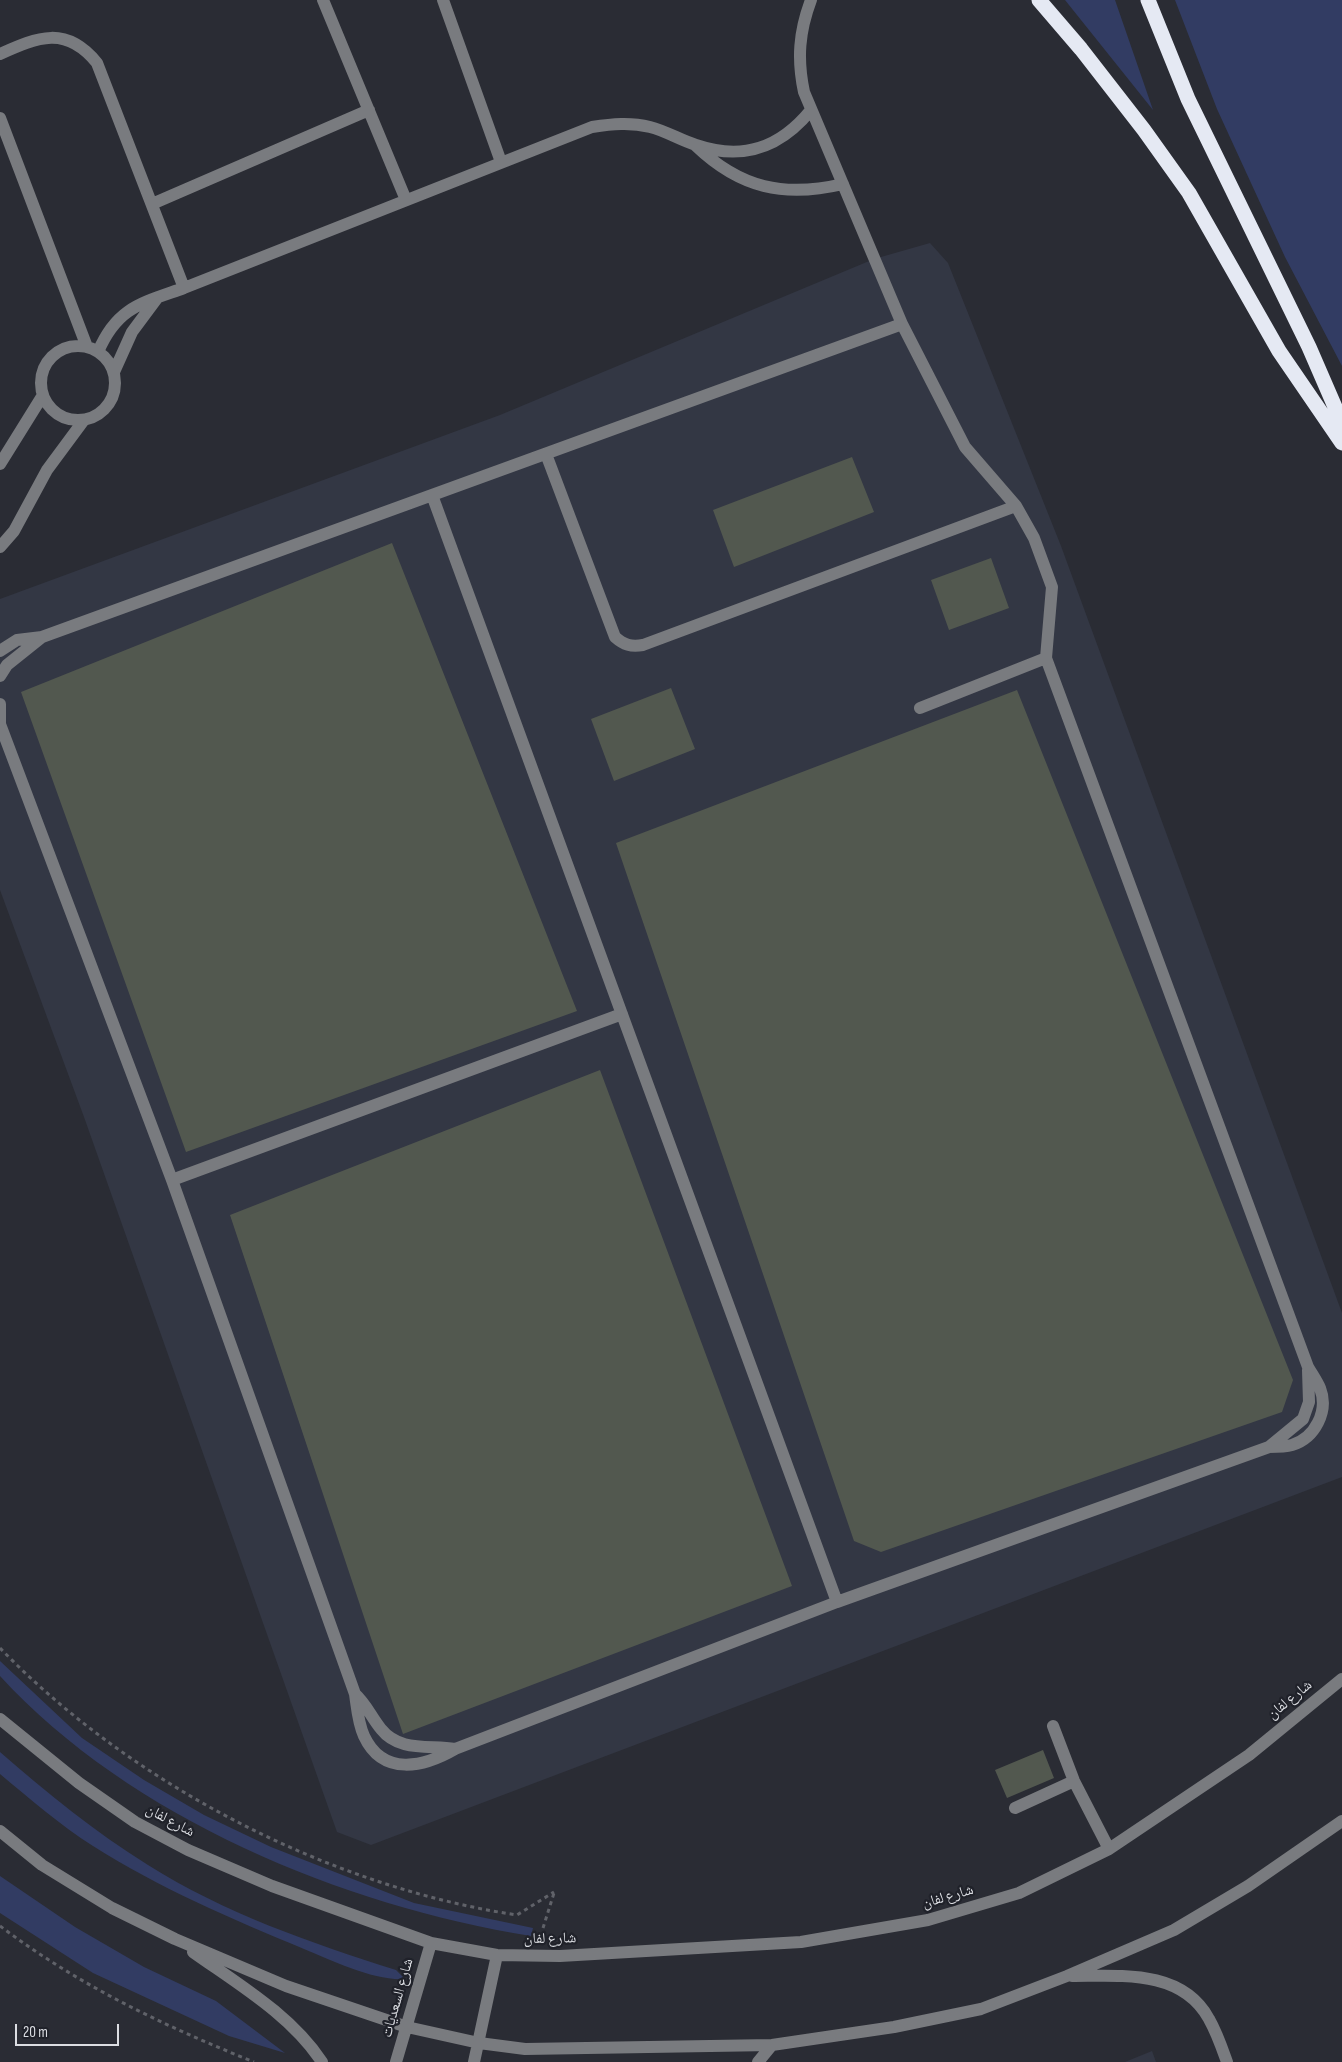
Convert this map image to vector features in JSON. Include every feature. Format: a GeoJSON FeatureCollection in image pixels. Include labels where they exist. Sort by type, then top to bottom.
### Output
{"type":"FeatureCollection","features":[{"type":"Feature","properties":{"kind":"highway"},"geometry":{"type":"LineString","coordinates":[[1038,0],[1127,108],[1189,193],[1279,351],[1342,443]]}},
{"type":"Feature","properties":{"kind":"highway"},"geometry":{"type":"LineString","coordinates":[[1148,0],[1188,99],[1309,347],[1342,423]]}},
{"type":"Feature","properties":{"kind":"street"},"geometry":{"type":"LineString","coordinates":[[323,0],[406,200]]}},
{"type":"Feature","properties":{"kind":"street"},"geometry":{"type":"LineString","coordinates":[[443,0],[501,162]]}},
{"type":"Feature","properties":{"kind":"street"},"geometry":{"type":"LineString","coordinates":[[0,704],[0,725],[172,1180],[355,1694],[365,1737],[376,1751],[391,1762],[416,1766],[429,1763],[455,1748],[837,1602],[1269,1447],[1296,1426],[1307,1411],[1308,1368],[1046,658],[1052,587],[1034,538],[1016,506],[965,448],[902,324],[804,92],[799,69],[799,45],[803,22],[811,0]]}},
{"type":"Feature","properties":{"kind":"street"},"geometry":{"type":"LineString","coordinates":[[0,54],[33,40],[47,37],[61,38],[87,51],[97,63],[184,288]]}},
{"type":"Feature","properties":{"kind":"street"},"geometry":{"type":"LineString","coordinates":[[152,204],[369,110]]}},
{"type":"Feature","properties":{"kind":"street"},"geometry":{"type":"LineString","coordinates":[[694,145],[731,152],[749,151],[768,146],[785,137],[812,110]]}},
{"type":"Feature","properties":{"kind":"street"},"geometry":{"type":"LineString","coordinates":[[0,118],[93,350],[108,361],[114,372],[116,385],[113,398],[106,408],[96,416],[84,420],[71,420],[59,415],[49,406],[43,395],[41,382],[44,370],[51,358],[68,349],[93,350]]}},
{"type":"Feature","properties":{"kind":"street"},"geometry":{"type":"LineString","coordinates":[[93,350],[127,310],[142,302],[184,288],[592,127],[621,123],[648,126],[672,134],[694,145],[730,173],[759,185],[797,191],[820,190],[843,184]]}},
{"type":"Feature","properties":{"kind":"street"},"geometry":{"type":"LineString","coordinates":[[114,372],[132,332],[158,297]]}},
{"type":"Feature","properties":{"kind":"street"},"geometry":{"type":"LineString","coordinates":[[0,651],[17,640],[42,637],[902,324]]}},
{"type":"Feature","properties":{"kind":"street"},"geometry":{"type":"LineString","coordinates":[[0,464],[43,395]]}},
{"type":"Feature","properties":{"kind":"street"},"geometry":{"type":"LineString","coordinates":[[0,547],[14,531],[47,470],[84,420]]}},
{"type":"Feature","properties":{"kind":"street"},"geometry":{"type":"LineString","coordinates":[[546,454],[615,637],[623,644],[633,647],[643,645],[1016,506]]}},
{"type":"Feature","properties":{"kind":"street"},"geometry":{"type":"LineString","coordinates":[[432,495],[837,1602]]}},
{"type":"Feature","properties":{"kind":"street"},"geometry":{"type":"LineString","coordinates":[[0,676],[7,665],[42,637]]}},
{"type":"Feature","properties":{"kind":"street"},"geometry":{"type":"LineString","coordinates":[[920,708],[1046,658]]}},
{"type":"Feature","properties":{"kind":"street"},"geometry":{"type":"LineString","coordinates":[[172,1180],[622,1014]]}},
{"type":"Feature","properties":{"kind":"street","name":"شارع لفان"},"geometry":{"type":"LineString","coordinates":[[0,1719],[21,1738],[79,1783],[135,1822],[188,1850],[272,1886],[432,1943],[497,1955],[560,1956],[801,1942],[928,1920],[1019,1893],[1109,1849],[1249,1755],[1342,1679]]}},
{"type":"Feature","properties":{"kind":"street"},"geometry":{"type":"LineString","coordinates":[[355,1694],[370,1710],[380,1728],[396,1742],[406,1746],[455,1748]]}},
{"type":"Feature","properties":{"kind":"street"},"geometry":{"type":"LineString","coordinates":[[1053,1726],[1074,1781],[1109,1849]]}},
{"type":"Feature","properties":{"kind":"street"},"geometry":{"type":"LineString","coordinates":[[1015,1808],[1074,1781]]}},
{"type":"Feature","properties":{"kind":"street"},"geometry":{"type":"LineString","coordinates":[[0,1831],[42,1865],[112,1908],[175,1939],[286,1986],[407,2027],[479,2043],[525,2049],[772,2045],[894,2027],[981,2009],[1068,1976],[1174,1930],[1248,1886],[1342,1821]]}},
{"type":"Feature","properties":{"kind":"street"},"geometry":{"type":"LineString","coordinates":[[175,1939],[264,2003],[311,2045],[322,2062]]}},
{"type":"Feature","properties":{"kind":"street","name":"شارع السعديات"},"geometry":{"type":"LineString","coordinates":[[396,2062],[432,1943]]}},
{"type":"Feature","properties":{"kind":"street"},"geometry":{"type":"LineString","coordinates":[[474,2062],[497,1955]]}},
{"type":"Feature","properties":{"kind":"street"},"geometry":{"type":"LineString","coordinates":[[1068,1976],[1132,1976],[1150,1978],[1176,1987],[1198,2003],[1209,2018],[1227,2062]]}},
{"type":"Feature","properties":{"kind":"street"},"geometry":{"type":"LineString","coordinates":[[758,2062],[772,2045]]}},
{"type":"Feature","properties":{"kind":"path"},"geometry":{"type":"LineString","coordinates":[[0,1648],[66,1710],[157,1776],[221,1813],[308,1854],[389,1886],[480,1910],[517,1915],[554,1892],[544,1928]]}},
{"type":"Feature","properties":{"kind":"path"},"geometry":{"type":"LineString","coordinates":[[0,1926],[92,1988],[144,2014],[254,2062]]}},
{"type":"Feature","properties":{"kind":"shaded area"},"geometry":{"type":"Polygon","coordinates":[[[1065,0],[1115,0],[1153,110],[1065,0]]]}},
{"type":"Feature","properties":{"kind":"shaded area"},"geometry":{"type":"Polygon","coordinates":[[[1175,0],[1342,0],[1342,366],[1285,257],[1217,109],[1175,0]]]}},
{"type":"Feature","properties":{"kind":"shaded area"},"geometry":{"type":"Polygon","coordinates":[[[930,243],[948,263],[1061,546],[1342,1313],[1342,1477],[371,1845],[337,1832],[84,1117],[0,890],[0,599],[500,415],[874,259],[930,243]]]}},
{"type":"Feature","properties":{"kind":"shaded area"},"geometry":{"type":"Polygon","coordinates":[[[0,1661],[82,1738],[144,1780],[204,1815],[271,1847],[414,1903],[533,1928],[531,1936],[460,1922],[387,1903],[315,1878],[244,1848],[176,1813],[112,1772],[52,1727],[0,1676],[0,1661]]]}},
{"type":"Feature","properties":{"kind":"shaded area"},"geometry":{"type":"Polygon","coordinates":[[[0,1752],[90,1826],[177,1882],[237,1912],[300,1938],[396,1970],[405,1979],[393,1979],[367,1974],[328,1959],[196,1902],[144,1876],[93,1846],[45,1812],[0,1774],[0,1752]]]}},
{"type":"Feature","properties":{"kind":"shaded area"},"geometry":{"type":"Polygon","coordinates":[[[0,1876],[75,1927],[144,1967],[216,2001],[285,2053],[229,2036],[93,1973],[0,1913],[0,1876]]]}},
{"type":"Feature","properties":{"kind":"shaded area"},"geometry":{"type":"Polygon","coordinates":[[[1152,2051],[1156,2062],[1125,2062],[1152,2051]]]}},
{"type":"Feature","properties":{"kind":"building"},"geometry":{"type":"Polygon","coordinates":[[[852,457],[874,512],[734,567],[713,510],[852,457]]]}},
{"type":"Feature","properties":{"kind":"building"},"geometry":{"type":"Polygon","coordinates":[[[392,543],[577,1011],[186,1152],[21,692],[392,543]]]}},
{"type":"Feature","properties":{"kind":"building"},"geometry":{"type":"Polygon","coordinates":[[[991,558],[1009,608],[949,630],[931,580],[991,558]]]}},
{"type":"Feature","properties":{"kind":"building"},"geometry":{"type":"Polygon","coordinates":[[[671,688],[695,749],[614,781],[591,719],[671,688]]]}},
{"type":"Feature","properties":{"kind":"building"},"geometry":{"type":"Polygon","coordinates":[[[1017,690],[1293,1380],[1282,1412],[881,1552],[854,1541],[616,843],[1017,690]]]}},
{"type":"Feature","properties":{"kind":"building"},"geometry":{"type":"Polygon","coordinates":[[[600,1070],[792,1586],[403,1734],[230,1215],[600,1070]]]}},
{"type":"Feature","properties":{"kind":"building"},"geometry":{"type":"Polygon","coordinates":[[[1043,1750],[1054,1778],[1007,1798],[995,1770],[1043,1750]]]}}]}
